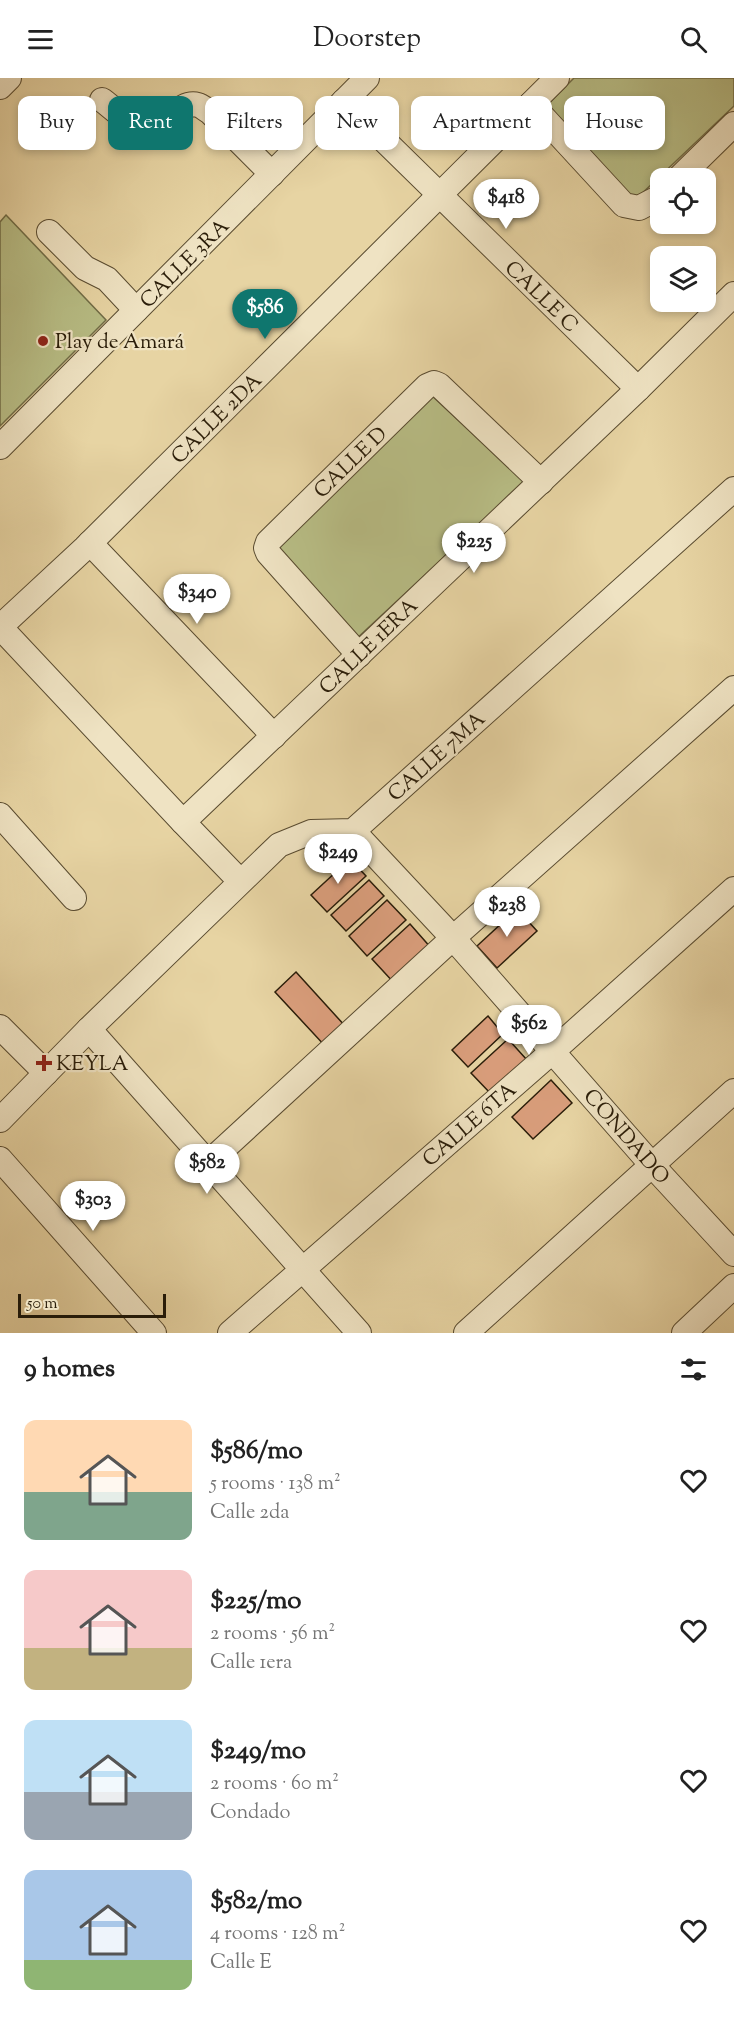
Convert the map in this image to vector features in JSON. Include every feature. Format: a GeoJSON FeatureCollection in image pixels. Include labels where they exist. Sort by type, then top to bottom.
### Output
{"type":"FeatureCollection","features":[{"type":"Feature","properties":{"kind":"street"},"geometry":{"type":"LineString","coordinates":[[0,87],[9,78]]}},
{"type":"Feature","properties":{"kind":"street","name":"CALLE 3RA"},"geometry":{"type":"LineString","coordinates":[[349,96],[367,78]]}},
{"type":"Feature","properties":{"kind":"street","name":"CALLE 2DA"},"geometry":{"type":"LineString","coordinates":[[539,96],[557,78]]}},
{"type":"Feature","properties":{"kind":"street"},"geometry":{"type":"LineString","coordinates":[[102,100],[140,127],[152,129],[163,124],[186,105],[197,105],[210,112],[272,174]]}},
{"type":"Feature","properties":{"kind":"street"},"geometry":{"type":"LineString","coordinates":[[689,168],[734,124]]}},
{"type":"Feature","properties":{"kind":"street"},"geometry":{"type":"LineString","coordinates":[[552,127],[624,205],[639,208],[650,202]]}},
{"type":"Feature","properties":{"kind":"street","name":"CALLE 3RA"},"geometry":{"type":"LineString","coordinates":[[0,447],[315,130]]}},
{"type":"Feature","properties":{"kind":"street","name":"CALLE C"},"geometry":{"type":"LineString","coordinates":[[394,150],[638,389]]}},
{"type":"Feature","properties":{"kind":"street","name":"CALLE 2DA"},"geometry":{"type":"LineString","coordinates":[[0,627],[90,543],[486,150]]}},
{"type":"Feature","properties":{"kind":"street"},"geometry":{"type":"LineString","coordinates":[[49,232],[85,268],[108,279],[136,310]]}},
{"type":"Feature","properties":{"kind":"street","name":"CALLE 1ERA"},"geometry":{"type":"LineString","coordinates":[[183,822],[541,482],[734,294]]}},
{"type":"Feature","properties":{"kind":"street","name":"CALLE D"},"geometry":{"type":"LineString","coordinates":[[359,655],[266,548],[268,542],[428,386],[434,383],[439,385],[541,482]]}},
{"type":"Feature","properties":{"kind":"street","name":"CALLE 7MA"},"geometry":{"type":"LineString","coordinates":[[353,831],[734,489]]}},
{"type":"Feature","properties":{"kind":"street"},"geometry":{"type":"LineString","coordinates":[[90,543],[274,735]]}},
{"type":"Feature","properties":{"kind":"street"},"geometry":{"type":"LineString","coordinates":[[0,627],[240,881]]}},
{"type":"Feature","properties":{"kind":"street"},"geometry":{"type":"LineString","coordinates":[[207,1164],[453,938],[734,688]]}},
{"type":"Feature","properties":{"kind":"street"},"geometry":{"type":"LineString","coordinates":[[0,815],[74,898]]}},
{"type":"Feature","properties":{"kind":"street"},"geometry":{"type":"LineString","coordinates":[[0,1120],[89,1029],[279,845],[311,832],[353,831]]}},
{"type":"Feature","properties":{"kind":"street","name":"CONDADO"},"geometry":{"type":"LineString","coordinates":[[353,831],[453,938],[651,1164],[734,1254]]}},
{"type":"Feature","properties":{"kind":"street","name":"CALLE 6TA"},"geometry":{"type":"LineString","coordinates":[[230,1333],[553,1051],[734,889]]}},
{"type":"Feature","properties":{"kind":"street"},"geometry":{"type":"LineString","coordinates":[[0,1027],[46,1073]]}},
{"type":"Feature","properties":{"kind":"street"},"geometry":{"type":"LineString","coordinates":[[89,1029],[359,1333]]}},
{"type":"Feature","properties":{"kind":"street"},"geometry":{"type":"LineString","coordinates":[[466,1333],[734,1091]]}},
{"type":"Feature","properties":{"kind":"street"},"geometry":{"type":"LineString","coordinates":[[0,1159],[154,1333]]}},
{"type":"Feature","properties":{"kind":"street"},"geometry":{"type":"LineString","coordinates":[[684,1333],[734,1286]]}},
{"type":"Feature","properties":{"kind":"green space"},"geometry":{"type":"Polygon","coordinates":[[[574,78],[734,78],[734,106],[669,168],[650,168],[650,186],[635,200],[588,150],[665,150],[665,96],[564,96],[564,125],[552,112],[552,100],[574,78]]]}},
{"type":"Feature","properties":{"kind":"green space","name":"Play de Amará"},"geometry":{"type":"Polygon","coordinates":[[[6,215],[106,320],[0,426],[0,222],[6,215]]]}},
{"type":"Feature","properties":{"kind":"green space"},"geometry":{"type":"Polygon","coordinates":[[[430,394],[525,482],[354,641],[272,548],[430,394]]]}},
{"type":"Feature","properties":{"kind":"building"},"geometry":{"type":"Polygon","coordinates":[[[350,859],[366,876],[327,912],[311,895],[350,859]]]}},
{"type":"Feature","properties":{"kind":"building"},"geometry":{"type":"Polygon","coordinates":[[[369,880],[384,896],[346,931],[331,915],[369,880]]]}},
{"type":"Feature","properties":{"kind":"building"},"geometry":{"type":"Polygon","coordinates":[[[387,900],[406,920],[367,956],[349,936],[387,900]]]}},
{"type":"Feature","properties":{"kind":"building"},"geometry":{"type":"Polygon","coordinates":[[[517,909],[537,931],[497,968],[477,946],[517,909]]]}},
{"type":"Feature","properties":{"kind":"building"},"geometry":{"type":"Polygon","coordinates":[[[410,924],[432,949],[395,984],[372,959],[410,924]]]}},
{"type":"Feature","properties":{"kind":"building"},"geometry":{"type":"Polygon","coordinates":[[[296,972],[346,1027],[326,1047],[275,992],[296,972]]]}},
{"type":"Feature","properties":{"kind":"building"},"geometry":{"type":"Polygon","coordinates":[[[488,1016],[503,1034],[468,1067],[452,1050],[488,1016]]]}},
{"type":"Feature","properties":{"kind":"building"},"geometry":{"type":"Polygon","coordinates":[[[508,1039],[527,1060],[491,1094],[471,1073],[508,1039]]]}},
{"type":"Feature","properties":{"kind":"building"},"geometry":{"type":"Polygon","coordinates":[[[551,1080],[572,1103],[533,1139],[512,1117],[551,1080]]]}},
{"type":"Feature","properties":{"kind":"place","name":"Play de Amará"},"geometry":{"type":"Point","coordinates":[43,341]}},
{"type":"Feature","properties":{"kind":"place","name":"KEYLA"},"geometry":{"type":"Point","coordinates":[44,1063]}}]}
